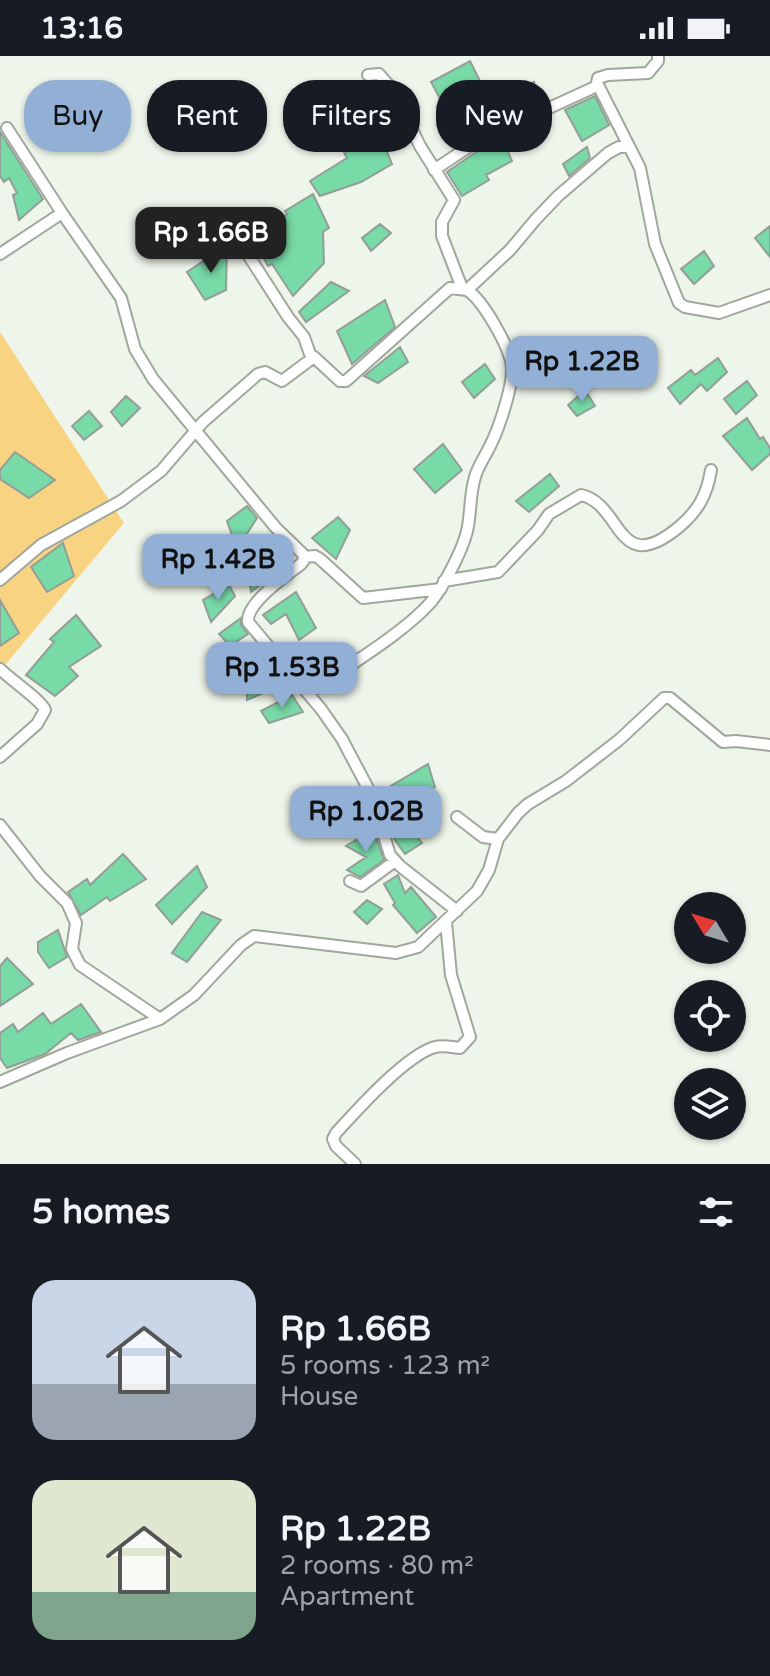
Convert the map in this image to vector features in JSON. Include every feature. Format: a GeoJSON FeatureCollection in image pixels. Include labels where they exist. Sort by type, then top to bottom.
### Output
{"type":"FeatureCollection","features":[{"type":"Feature","properties":{"kind":"street"},"geometry":{"type":"LineString","coordinates":[[658,56],[658,61],[648,73],[604,76],[598,78],[597,86],[644,180],[655,244],[679,303],[685,307],[719,313],[770,295]]}},
{"type":"Feature","properties":{"kind":"street"},"geometry":{"type":"LineString","coordinates":[[368,75],[379,74],[393,90],[434,170],[454,200],[442,222],[442,236],[464,289]]}},
{"type":"Feature","properties":{"kind":"street"},"geometry":{"type":"LineString","coordinates":[[434,170],[510,119],[549,108],[597,86]]}},
{"type":"Feature","properties":{"kind":"street"},"geometry":{"type":"LineString","coordinates":[[7,128],[121,298],[135,349],[143,365],[194,432],[304,557]]}},
{"type":"Feature","properties":{"kind":"street"},"geometry":{"type":"LineString","coordinates":[[464,289],[510,250],[558,196],[608,153],[619,147],[629,147]]}},
{"type":"Feature","properties":{"kind":"street"},"geometry":{"type":"LineString","coordinates":[[0,254],[62,213]]}},
{"type":"Feature","properties":{"kind":"street"},"geometry":{"type":"LineString","coordinates":[[245,250],[304,337],[311,357]]}},
{"type":"Feature","properties":{"kind":"street"},"geometry":{"type":"LineString","coordinates":[[308,694],[411,621],[442,585],[468,528],[470,495],[476,473],[493,441],[511,378],[510,357],[503,341],[476,297],[464,289],[450,288],[346,381],[340,381],[320,359],[311,357]]}},
{"type":"Feature","properties":{"kind":"street"},"geometry":{"type":"LineString","coordinates":[[0,580],[41,545],[99,514],[143,485],[168,464],[212,413],[258,374],[265,372],[282,381],[311,357]]}},
{"type":"Feature","properties":{"kind":"street"},"geometry":{"type":"LineString","coordinates":[[304,557],[320,559],[363,598],[442,585],[498,572],[549,514],[581,495],[598,504],[625,537],[639,546],[653,544],[679,527],[703,502],[711,470]]}},
{"type":"Feature","properties":{"kind":"street"},"geometry":{"type":"LineString","coordinates":[[304,557],[301,564],[252,607],[247,617],[252,628],[342,739],[371,794],[385,844],[395,861],[457,911]]}},
{"type":"Feature","properties":{"kind":"street"},"geometry":{"type":"LineString","coordinates":[[0,669],[21,689],[42,702],[45,710],[37,724],[0,757]]}},
{"type":"Feature","properties":{"kind":"street"},"geometry":{"type":"LineString","coordinates":[[0,1082],[67,1053],[160,1019],[194,995],[241,945],[254,936],[396,953],[418,947],[477,891],[485,880],[498,839],[511,821],[528,804],[554,790],[619,740],[664,698],[670,698],[723,742],[770,745]]}},
{"type":"Feature","properties":{"kind":"street"},"geometry":{"type":"LineString","coordinates":[[362,832],[354,805],[371,794]]}},
{"type":"Feature","properties":{"kind":"street"},"geometry":{"type":"LineString","coordinates":[[457,817],[483,837],[498,839]]}},
{"type":"Feature","properties":{"kind":"street"},"geometry":{"type":"LineString","coordinates":[[0,825],[40,876],[67,903],[76,923],[72,949],[80,965],[160,1019]]}},
{"type":"Feature","properties":{"kind":"street"},"geometry":{"type":"LineString","coordinates":[[350,881],[361,886],[395,861]]}},
{"type":"Feature","properties":{"kind":"street"},"geometry":{"type":"LineString","coordinates":[[355,1164],[336,1146],[333,1139],[336,1133],[375,1090],[421,1054],[442,1046],[460,1048],[470,1037],[451,975],[446,922]]}},
{"type":"Feature","properties":{"kind":"street"},"geometry":{"type":"LineString","coordinates":[[418,947],[428,929]]}},
{"type":"Feature","properties":{"kind":"shaded area"},"geometry":{"type":"Polygon","coordinates":[[[0,332],[124,523],[0,671],[0,332]]]}},
{"type":"Feature","properties":{"kind":"building"},"geometry":{"type":"Polygon","coordinates":[[[470,61],[480,80],[436,80],[436,91],[431,82],[470,61]]]}},
{"type":"Feature","properties":{"kind":"building"},"geometry":{"type":"Polygon","coordinates":[[[595,96],[609,125],[582,141],[565,110],[595,96]]]}},
{"type":"Feature","properties":{"kind":"building"},"geometry":{"type":"Polygon","coordinates":[[[0,132],[43,199],[19,220],[13,195],[17,193],[9,178],[4,182],[0,176],[0,132]]]}},
{"type":"Feature","properties":{"kind":"building"},"geometry":{"type":"Polygon","coordinates":[[[587,147],[590,158],[569,176],[563,164],[587,147]]]}},
{"type":"Feature","properties":{"kind":"building"},"geometry":{"type":"Polygon","coordinates":[[[387,152],[392,164],[361,182],[320,196],[310,181],[347,158],[344,153],[387,152]]]}},
{"type":"Feature","properties":{"kind":"building"},"geometry":{"type":"Polygon","coordinates":[[[476,152],[508,152],[512,161],[486,175],[489,180],[462,196],[447,172],[476,152]]]}},
{"type":"Feature","properties":{"kind":"building"},"geometry":{"type":"Polygon","coordinates":[[[313,194],[329,228],[323,232],[324,263],[293,296],[272,264],[268,266],[253,238],[287,214],[285,211],[313,194]]]}},
{"type":"Feature","properties":{"kind":"building"},"geometry":{"type":"Polygon","coordinates":[[[380,224],[391,233],[371,251],[362,238],[380,224]]]}},
{"type":"Feature","properties":{"kind":"building"},"geometry":{"type":"Polygon","coordinates":[[[770,226],[770,257],[755,238],[770,226]]]}},
{"type":"Feature","properties":{"kind":"building"},"geometry":{"type":"Polygon","coordinates":[[[227,245],[226,290],[205,300],[187,272],[227,245]]]}},
{"type":"Feature","properties":{"kind":"building"},"geometry":{"type":"Polygon","coordinates":[[[704,251],[714,266],[694,284],[681,269],[704,251]]]}},
{"type":"Feature","properties":{"kind":"building"},"geometry":{"type":"Polygon","coordinates":[[[331,282],[349,291],[306,322],[299,312],[331,282]]]}},
{"type":"Feature","properties":{"kind":"building"},"geometry":{"type":"Polygon","coordinates":[[[385,300],[395,327],[352,364],[337,331],[385,300]]]}},
{"type":"Feature","properties":{"kind":"building"},"geometry":{"type":"Polygon","coordinates":[[[645,345],[655,360],[634,379],[622,363],[645,345]]]}},
{"type":"Feature","properties":{"kind":"building"},"geometry":{"type":"Polygon","coordinates":[[[400,347],[408,362],[378,383],[364,376],[400,347]]]}},
{"type":"Feature","properties":{"kind":"building"},"geometry":{"type":"Polygon","coordinates":[[[718,358],[727,372],[707,391],[701,384],[680,404],[668,388],[691,370],[695,375],[718,358]]]}},
{"type":"Feature","properties":{"kind":"building"},"geometry":{"type":"Polygon","coordinates":[[[485,364],[495,379],[474,398],[462,382],[485,364]]]}},
{"type":"Feature","properties":{"kind":"building"},"geometry":{"type":"Polygon","coordinates":[[[747,381],[757,395],[736,414],[724,399],[747,381]]]}},
{"type":"Feature","properties":{"kind":"building"},"geometry":{"type":"Polygon","coordinates":[[[585,390],[595,406],[577,416],[568,405],[585,390]]]}},
{"type":"Feature","properties":{"kind":"building"},"geometry":{"type":"Polygon","coordinates":[[[126,396],[140,408],[122,426],[111,412],[126,396]]]}},
{"type":"Feature","properties":{"kind":"building"},"geometry":{"type":"Polygon","coordinates":[[[89,411],[102,426],[84,440],[72,426],[89,411]]]}},
{"type":"Feature","properties":{"kind":"building"},"geometry":{"type":"Polygon","coordinates":[[[747,418],[760,439],[763,437],[770,448],[770,454],[752,470],[723,436],[747,418]]]}},
{"type":"Feature","properties":{"kind":"building"},"geometry":{"type":"Polygon","coordinates":[[[443,444],[462,470],[435,493],[414,469],[443,444]]]}},
{"type":"Feature","properties":{"kind":"building"},"geometry":{"type":"Polygon","coordinates":[[[15,452],[55,480],[29,498],[0,479],[0,470],[15,452]]]}},
{"type":"Feature","properties":{"kind":"building"},"geometry":{"type":"Polygon","coordinates":[[[550,474],[559,486],[529,512],[516,501],[550,474]]]}},
{"type":"Feature","properties":{"kind":"building"},"geometry":{"type":"Polygon","coordinates":[[[247,506],[257,518],[237,549],[227,521],[247,506]]]}},
{"type":"Feature","properties":{"kind":"building"},"geometry":{"type":"Polygon","coordinates":[[[338,517],[350,530],[336,559],[312,538],[338,517]]]}},
{"type":"Feature","properties":{"kind":"building"},"geometry":{"type":"Polygon","coordinates":[[[63,543],[74,576],[47,592],[31,567],[63,543]]]}},
{"type":"Feature","properties":{"kind":"building"},"geometry":{"type":"Polygon","coordinates":[[[272,561],[272,576],[251,592],[247,565],[272,561]]]}},
{"type":"Feature","properties":{"kind":"building"},"geometry":{"type":"Polygon","coordinates":[[[229,585],[235,596],[211,622],[203,600],[229,585]]]}},
{"type":"Feature","properties":{"kind":"building"},"geometry":{"type":"Polygon","coordinates":[[[296,592],[316,628],[299,640],[286,614],[271,624],[263,615],[296,592]]]}},
{"type":"Feature","properties":{"kind":"building"},"geometry":{"type":"Polygon","coordinates":[[[0,600],[19,633],[0,646],[0,600]]]}},
{"type":"Feature","properties":{"kind":"building"},"geometry":{"type":"Polygon","coordinates":[[[76,615],[101,646],[69,667],[78,676],[55,696],[26,675],[54,642],[50,639],[76,615]]]}},
{"type":"Feature","properties":{"kind":"building"},"geometry":{"type":"Polygon","coordinates":[[[241,618],[241,625],[248,634],[230,646],[219,634],[241,618]]]}},
{"type":"Feature","properties":{"kind":"building"},"geometry":{"type":"Polygon","coordinates":[[[259,648],[262,659],[250,664],[240,655],[259,648]]]}},
{"type":"Feature","properties":{"kind":"building"},"geometry":{"type":"Polygon","coordinates":[[[278,671],[282,685],[247,700],[247,681],[278,671]]]}},
{"type":"Feature","properties":{"kind":"building"},"geometry":{"type":"Polygon","coordinates":[[[292,695],[303,712],[269,723],[261,711],[292,695]]]}},
{"type":"Feature","properties":{"kind":"building"},"geometry":{"type":"Polygon","coordinates":[[[428,764],[435,787],[399,812],[422,843],[405,854],[392,836],[391,831],[399,824],[384,790],[428,764]]]}},
{"type":"Feature","properties":{"kind":"building"},"geometry":{"type":"Polygon","coordinates":[[[373,829],[384,860],[360,877],[347,870],[366,857],[346,846],[367,838],[373,829]]]}},
{"type":"Feature","properties":{"kind":"building"},"geometry":{"type":"Polygon","coordinates":[[[123,854],[146,879],[110,901],[107,897],[81,915],[68,892],[87,879],[90,885],[123,854]]]}},
{"type":"Feature","properties":{"kind":"building"},"geometry":{"type":"Polygon","coordinates":[[[197,866],[207,887],[172,924],[156,905],[197,866]]]}},
{"type":"Feature","properties":{"kind":"building"},"geometry":{"type":"Polygon","coordinates":[[[398,875],[405,893],[411,887],[436,917],[417,933],[393,905],[395,903],[384,884],[398,875]]]}},
{"type":"Feature","properties":{"kind":"building"},"geometry":{"type":"Polygon","coordinates":[[[367,900],[382,909],[367,924],[354,912],[367,900]]]}},
{"type":"Feature","properties":{"kind":"building"},"geometry":{"type":"Polygon","coordinates":[[[202,912],[221,920],[187,962],[172,953],[202,912]]]}},
{"type":"Feature","properties":{"kind":"building"},"geometry":{"type":"Polygon","coordinates":[[[58,930],[67,957],[49,968],[38,952],[38,942],[58,930]]]}},
{"type":"Feature","properties":{"kind":"building"},"geometry":{"type":"Polygon","coordinates":[[[7,958],[33,984],[0,1006],[0,966],[7,958]]]}},
{"type":"Feature","properties":{"kind":"building"},"geometry":{"type":"Polygon","coordinates":[[[81,1004],[101,1032],[78,1040],[71,1033],[45,1054],[7,1068],[0,1058],[0,1033],[13,1024],[18,1032],[43,1013],[51,1024],[81,1004]]]}}]}
